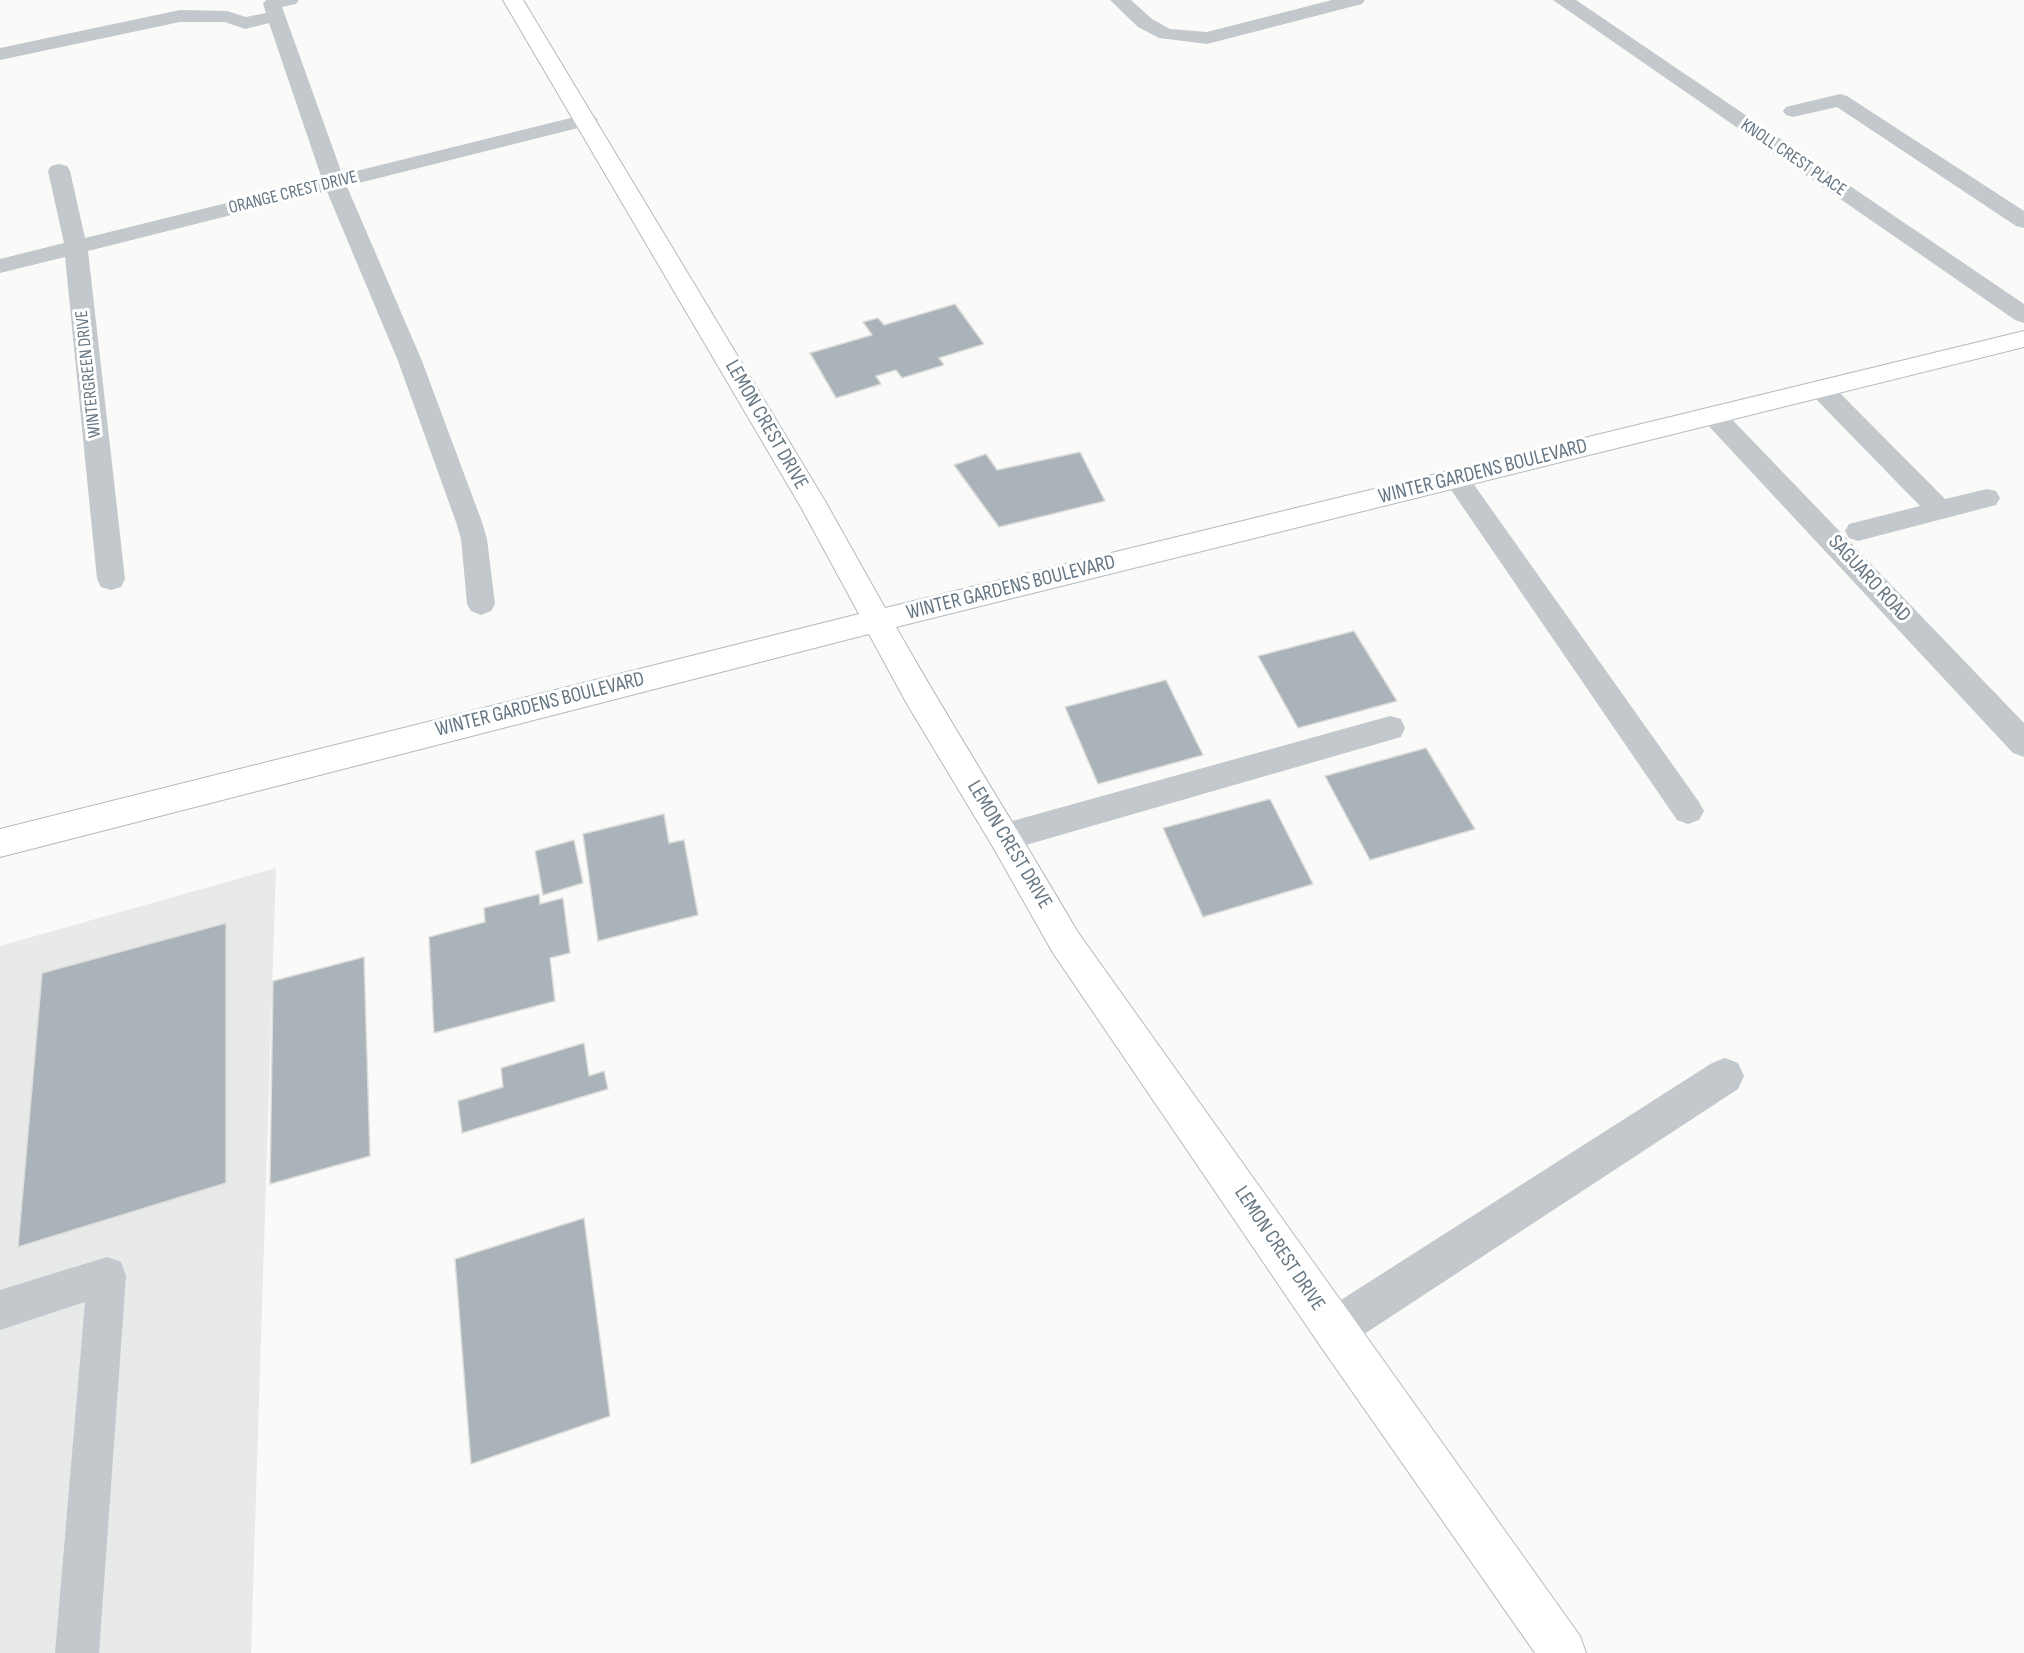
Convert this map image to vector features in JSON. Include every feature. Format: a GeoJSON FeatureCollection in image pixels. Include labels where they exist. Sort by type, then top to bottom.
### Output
{"type":"FeatureCollection","features":[{"type":"Feature","properties":{"kind":"street","name":"LEMON CREST DRIVE"},"geometry":{"type":"LineString","coordinates":[[513,0],[587,120],[815,508],[929,714],[1005,837],[1065,942],[1563,1653]]}},
{"type":"Feature","properties":{"kind":"street"},"geometry":{"type":"LineString","coordinates":[[1120,0],[1145,23],[1166,34],[1208,38],[1355,0]]}},
{"type":"Feature","properties":{"kind":"street","name":"KNOLL CREST PLACE"},"geometry":{"type":"LineString","coordinates":[[1563,0],[2024,315]]}},
{"type":"Feature","properties":{"kind":"street","name":"ORANGE CREST DRIVE"},"geometry":{"type":"LineString","coordinates":[[0,266],[587,120]]}},
{"type":"Feature","properties":{"kind":"street","name":"WINTERGREEN DRIVE"},"geometry":{"type":"LineString","coordinates":[[58,171],[76,247],[111,579]]}},
{"type":"Feature","properties":{"kind":"street","name":"WINTER GARDENS BOULEVARD"},"geometry":{"type":"LineString","coordinates":[[0,843],[198,791],[2024,339]]}},
{"type":"Feature","properties":{"kind":"street","name":"SAGUARO ROAD"},"geometry":{"type":"LineString","coordinates":[[1713,416],[2024,744]]}},
{"type":"Feature","properties":{"kind":"street"},"geometry":{"type":"LineString","coordinates":[[1334,1329],[1725,1076]]}},
{"type":"Feature","properties":{"kind":"lane"},"geometry":{"type":"LineString","coordinates":[[290,0],[272,4],[334,182],[410,361],[469,522],[474,539],[481,604]]}},
{"type":"Feature","properties":{"kind":"lane"},"geometry":{"type":"LineString","coordinates":[[0,54],[180,16],[226,17],[244,23],[276,16]]}},
{"type":"Feature","properties":{"kind":"lane"},"geometry":{"type":"LineString","coordinates":[[1793,111],[1840,100],[2024,221]]}},
{"type":"Feature","properties":{"kind":"lane"},"geometry":{"type":"LineString","coordinates":[[1821,389],[1940,510]]}},
{"type":"Feature","properties":{"kind":"lane"},"geometry":{"type":"LineString","coordinates":[[1456,478],[1688,811]]}},
{"type":"Feature","properties":{"kind":"lane"},"geometry":{"type":"LineString","coordinates":[[1858,531],[1987,498]]}},
{"type":"Feature","properties":{"kind":"lane"},"geometry":{"type":"LineString","coordinates":[[1005,837],[1390,728]]}},
{"type":"Feature","properties":{"kind":"lane"},"geometry":{"type":"LineString","coordinates":[[0,1310],[107,1276],[77,1653]]}},
{"type":"Feature","properties":{"kind":"shaded area"},"geometry":{"type":"Polygon","coordinates":[[[276,868],[251,1653],[0,1653],[0,946],[276,868]]]}},
{"type":"Feature","properties":{"kind":"building"},"geometry":{"type":"Polygon","coordinates":[[[955,304],[984,344],[939,358],[944,365],[902,378],[896,370],[876,376],[881,384],[836,398],[810,353],[872,335],[863,322],[878,318],[884,325],[955,304]]]}},
{"type":"Feature","properties":{"kind":"building"},"geometry":{"type":"Polygon","coordinates":[[[1080,452],[1105,501],[999,527],[954,465],[986,454],[997,470],[1080,452]]]}},
{"type":"Feature","properties":{"kind":"building"},"geometry":{"type":"Polygon","coordinates":[[[1354,631],[1397,701],[1298,728],[1258,656],[1354,631]]]}},
{"type":"Feature","properties":{"kind":"building"},"geometry":{"type":"Polygon","coordinates":[[[1166,680],[1203,755],[1098,784],[1065,707],[1166,680]]]}},
{"type":"Feature","properties":{"kind":"building"},"geometry":{"type":"Polygon","coordinates":[[[1426,748],[1475,829],[1370,860],[1325,776],[1426,748]]]}},
{"type":"Feature","properties":{"kind":"building"},"geometry":{"type":"Polygon","coordinates":[[[1270,799],[1313,884],[1203,917],[1163,828],[1270,799]]]}},
{"type":"Feature","properties":{"kind":"building"},"geometry":{"type":"Polygon","coordinates":[[[664,814],[669,843],[684,840],[698,915],[598,941],[583,834],[664,814]]]}},
{"type":"Feature","properties":{"kind":"building"},"geometry":{"type":"Polygon","coordinates":[[[574,840],[583,883],[543,895],[535,851],[574,840]]]}},
{"type":"Feature","properties":{"kind":"building"},"geometry":{"type":"Polygon","coordinates":[[[539,894],[540,904],[563,898],[570,953],[550,958],[555,1001],[434,1033],[429,937],[485,922],[484,908],[539,894]]]}},
{"type":"Feature","properties":{"kind":"building"},"geometry":{"type":"Polygon","coordinates":[[[226,923],[226,1183],[18,1247],[42,973],[226,923]]]}},
{"type":"Feature","properties":{"kind":"building"},"geometry":{"type":"Polygon","coordinates":[[[364,957],[370,1156],[270,1184],[273,981],[364,957]]]}},
{"type":"Feature","properties":{"kind":"building"},"geometry":{"type":"Polygon","coordinates":[[[584,1043],[589,1076],[604,1071],[608,1089],[462,1133],[458,1101],[503,1087],[501,1068],[584,1043]]]}},
{"type":"Feature","properties":{"kind":"building"},"geometry":{"type":"Polygon","coordinates":[[[584,1218],[610,1416],[471,1464],[455,1259],[584,1218]]]}}]}
